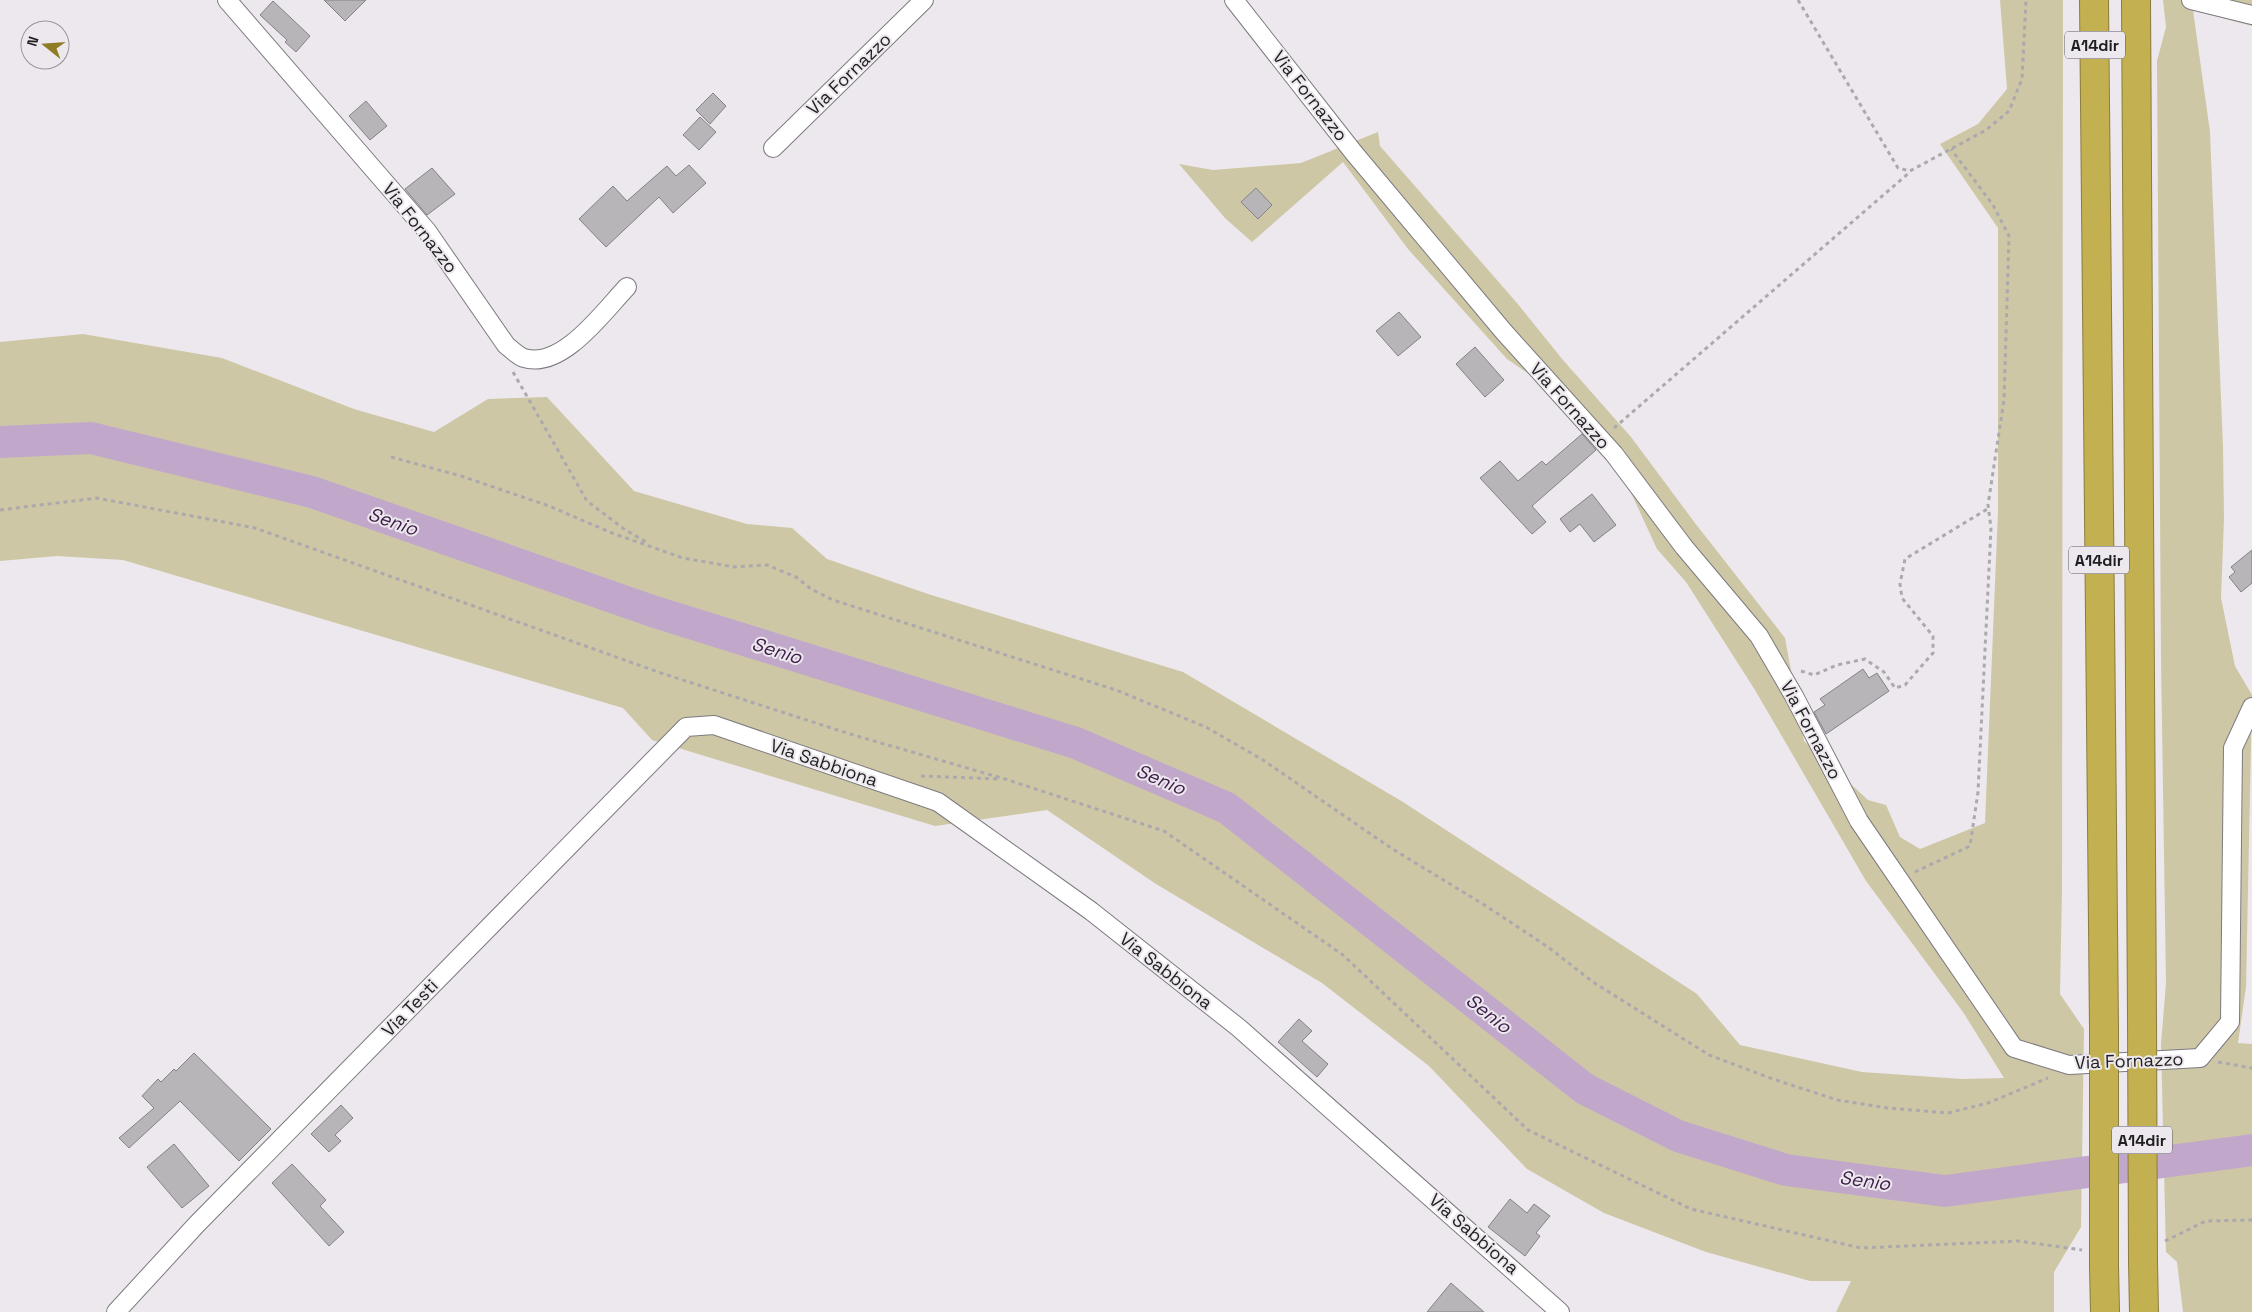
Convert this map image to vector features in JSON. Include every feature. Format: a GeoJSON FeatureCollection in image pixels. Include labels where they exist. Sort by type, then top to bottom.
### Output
{"type":"FeatureCollection","features":[{"type":"Feature","properties":{"kind":"highway","name":"A14dir"},"geometry":{"type":"LineString","coordinates":[[2094,0],[2104,1029],[2098,1258],[2105,1312]]}},
{"type":"Feature","properties":{"kind":"highway","name":"A14dir"},"geometry":{"type":"LineString","coordinates":[[2136,0],[2142,1019],[2150,1253],[2144,1312]]}},
{"type":"Feature","properties":{"kind":"street","name":"Via Fornazzo"},"geometry":{"type":"LineString","coordinates":[[227,0],[427,232],[506,345],[523,358],[539,361],[557,354],[574,343],[627,287]]}},
{"type":"Feature","properties":{"kind":"street","name":"Via Fornazzo"},"geometry":{"type":"LineString","coordinates":[[773,148],[924,0]]}},
{"type":"Feature","properties":{"kind":"street","name":"Via Fornazzo"},"geometry":{"type":"LineString","coordinates":[[1234,0],[1354,153],[1504,332],[1612,440],[1684,547],[1759,636],[1794,696],[1859,821],[2014,1048],[2069,1065],[2200,1058],[2230,1022],[2233,748],[2252,707]]}},
{"type":"Feature","properties":{"kind":"street"},"geometry":{"type":"LineString","coordinates":[[2191,0],[2252,15]]}},
{"type":"Feature","properties":{"kind":"street","name":"Via Testi"},"geometry":{"type":"LineString","coordinates":[[116,1312],[197,1224],[686,727],[714,726]]}},
{"type":"Feature","properties":{"kind":"street","name":"Via Sabbiona"},"geometry":{"type":"LineString","coordinates":[[714,726],[938,802],[1092,911],[1239,1028],[1560,1312]]}},
{"type":"Feature","properties":{"kind":"path"},"geometry":{"type":"LineString","coordinates":[[1798,0],[1898,168],[1910,171]]}},
{"type":"Feature","properties":{"kind":"path"},"geometry":{"type":"LineString","coordinates":[[1612,440],[1614,428],[1910,171],[1986,130],[2009,111],[2022,79],[2026,0]]}},
{"type":"Feature","properties":{"kind":"path"},"geometry":{"type":"LineString","coordinates":[[1899,880],[1970,846],[1978,792],[1991,528],[1989,508],[2004,400],[2009,236],[1993,205],[1951,149]]}},
{"type":"Feature","properties":{"kind":"path"},"geometry":{"type":"LineString","coordinates":[[506,345],[510,366],[532,409],[565,460],[587,501],[624,529],[651,545]]}},
{"type":"Feature","properties":{"kind":"path"},"geometry":{"type":"LineString","coordinates":[[1612,440],[1614,428]]}},
{"type":"Feature","properties":{"kind":"path"},"geometry":{"type":"LineString","coordinates":[[391,457],[461,476],[549,506],[612,533],[651,545],[683,558],[734,567],[767,565],[796,577],[811,589],[833,600],[1116,690],[1206,726],[1263,760],[1391,848],[1486,906],[1548,947],[1593,982],[1625,1002],[1709,1054],[1773,1079],[1837,1100],[1888,1108],[1948,1113],[1988,1103],[2025,1089],[2054,1075],[2062,1063]]}},
{"type":"Feature","properties":{"kind":"path"},"geometry":{"type":"LineString","coordinates":[[0,510],[97,498],[254,528],[662,673],[850,734],[1005,779],[1164,831],[1343,955],[1528,1130],[1691,1209],[1861,1248],[2018,1241],[2082,1250],[2098,1258]]}},
{"type":"Feature","properties":{"kind":"path"},"geometry":{"type":"LineString","coordinates":[[1797,666],[1802,673],[1814,675],[1837,665],[1865,659],[1884,672],[1895,688],[1905,685],[1933,653],[1933,636],[1902,598],[1900,584],[1904,559],[1989,508]]}},
{"type":"Feature","properties":{"kind":"path"},"geometry":{"type":"LineString","coordinates":[[916,776],[1005,779]]}},
{"type":"Feature","properties":{"kind":"path"},"geometry":{"type":"LineString","coordinates":[[2200,1058],[2252,1068]]}},
{"type":"Feature","properties":{"kind":"path"},"geometry":{"type":"LineString","coordinates":[[2150,1253],[2206,1221],[2252,1220]]}},
{"type":"Feature","properties":{"kind":"shaded area"},"geometry":{"type":"Polygon","coordinates":[[[2000,0],[2063,0],[2062,890],[2060,994],[2084,1029],[2081,1227],[2054,1272],[2054,1312],[1836,1312],[1851,1281],[1810,1281],[1706,1252],[1604,1213],[1527,1169],[1429,1066],[1322,983],[1156,884],[1047,810],[935,826],[652,740],[623,708],[123,560],[57,556],[0,561],[0,342],[83,334],[222,358],[354,409],[434,432],[488,399],[547,397],[634,491],[747,524],[792,528],[827,559],[928,594],[1183,672],[1403,802],[1697,994],[1740,1045],[1862,1072],[1962,1079],[2004,1078],[1963,1012],[1866,881],[1755,690],[1686,582],[1657,549],[1598,421],[1507,359],[1408,249],[1343,162],[1252,242],[1225,218],[1179,164],[1213,170],[1301,163],[1378,132],[1380,146],[1631,437],[1695,523],[1785,638],[1804,741],[1868,800],[1886,805],[1900,837],[1920,849],[1985,823],[1998,512],[1998,228],[1940,144],[1978,124],[2007,89],[2000,0]]]}},
{"type":"Feature","properties":{"kind":"shaded area"},"geometry":{"type":"Polygon","coordinates":[[[2163,0],[2252,0],[2252,26],[2193,10],[2210,132],[2223,447],[2224,519],[2221,598],[2235,666],[2252,695],[2246,987],[2238,1043],[2252,1044],[2252,1312],[2183,1312],[2177,1262],[2166,1252],[2161,1044],[2166,983],[2161,659],[2157,61],[2166,27],[2163,0]]]}},
{"type":"Feature","properties":{"kind":"building"},"geometry":{"type":"Polygon","coordinates":[[[324,0],[366,0],[345,21],[324,0]]]}},
{"type":"Feature","properties":{"kind":"building"},"geometry":{"type":"Polygon","coordinates":[[[273,1],[310,36],[296,52],[285,42],[287,40],[260,15],[273,1]]]}},
{"type":"Feature","properties":{"kind":"building"},"geometry":{"type":"Polygon","coordinates":[[[713,93],[726,106],[710,124],[696,110],[713,93]]]}},
{"type":"Feature","properties":{"kind":"building"},"geometry":{"type":"Polygon","coordinates":[[[366,101],[387,126],[370,140],[349,116],[366,101]]]}},
{"type":"Feature","properties":{"kind":"building"},"geometry":{"type":"Polygon","coordinates":[[[700,117],[716,132],[699,150],[683,135],[700,117]]]}},
{"type":"Feature","properties":{"kind":"building"},"geometry":{"type":"Polygon","coordinates":[[[689,165],[706,183],[673,213],[659,197],[606,247],[579,219],[613,186],[627,201],[667,166],[676,176],[689,165]]]}},
{"type":"Feature","properties":{"kind":"building"},"geometry":{"type":"Polygon","coordinates":[[[432,168],[455,194],[427,215],[405,189],[432,168]]]}},
{"type":"Feature","properties":{"kind":"building"},"geometry":{"type":"Polygon","coordinates":[[[1256,188],[1272,205],[1258,219],[1241,202],[1256,188]]]}},
{"type":"Feature","properties":{"kind":"building"},"geometry":{"type":"Polygon","coordinates":[[[1399,312],[1421,337],[1398,356],[1376,331],[1399,312]]]}},
{"type":"Feature","properties":{"kind":"building"},"geometry":{"type":"Polygon","coordinates":[[[1475,347],[1504,380],[1485,397],[1456,364],[1475,347]]]}},
{"type":"Feature","properties":{"kind":"building"},"geometry":{"type":"Polygon","coordinates":[[[1582,434],[1596,450],[1532,506],[1546,522],[1532,534],[1480,478],[1500,461],[1518,481],[1542,461],[1546,465],[1582,434]]]}},
{"type":"Feature","properties":{"kind":"building"},"geometry":{"type":"Polygon","coordinates":[[[1592,494],[1616,525],[1594,542],[1580,524],[1570,532],[1560,519],[1592,494]]]}},
{"type":"Feature","properties":{"kind":"building"},"geometry":{"type":"Polygon","coordinates":[[[2252,550],[2252,583],[2241,592],[2229,577],[2235,572],[2231,567],[2252,550]]]}},
{"type":"Feature","properties":{"kind":"building"},"geometry":{"type":"Polygon","coordinates":[[[1863,669],[1869,678],[1877,673],[1889,691],[1826,734],[1814,712],[1825,705],[1820,699],[1863,669]]]}},
{"type":"Feature","properties":{"kind":"building"},"geometry":{"type":"Polygon","coordinates":[[[1299,1019],[1312,1031],[1302,1041],[1328,1064],[1317,1077],[1278,1042],[1299,1019]]]}},
{"type":"Feature","properties":{"kind":"building"},"geometry":{"type":"Polygon","coordinates":[[[194,1053],[271,1129],[239,1161],[180,1101],[129,1148],[119,1138],[154,1108],[142,1096],[158,1079],[161,1082],[174,1069],[176,1071],[194,1053]]]}},
{"type":"Feature","properties":{"kind":"building"},"geometry":{"type":"Polygon","coordinates":[[[341,1105],[353,1118],[335,1135],[341,1141],[329,1152],[311,1134],[341,1105]]]}},
{"type":"Feature","properties":{"kind":"building"},"geometry":{"type":"Polygon","coordinates":[[[174,1144],[209,1186],[182,1208],[147,1167],[174,1144]]]}},
{"type":"Feature","properties":{"kind":"building"},"geometry":{"type":"Polygon","coordinates":[[[292,1164],[326,1200],[320,1206],[344,1232],[329,1246],[272,1183],[292,1164]]]}},
{"type":"Feature","properties":{"kind":"building"},"geometry":{"type":"Polygon","coordinates":[[[1510,1199],[1527,1213],[1534,1204],[1550,1216],[1536,1233],[1540,1236],[1525,1256],[1488,1227],[1510,1199]]]}},
{"type":"Feature","properties":{"kind":"building"},"geometry":{"type":"Polygon","coordinates":[[[1451,1283],[1484,1312],[1427,1312],[1451,1283]]]}},
{"type":"Feature","properties":{"kind":"waterway","name":"Senio"},"geometry":{"type":"LineString","coordinates":[[0,442],[91,438],[312,492],[652,611],[1076,743],[1227,808],[1585,1089],[1678,1136],[1786,1170],[1945,1191],[2252,1150]]}}]}
